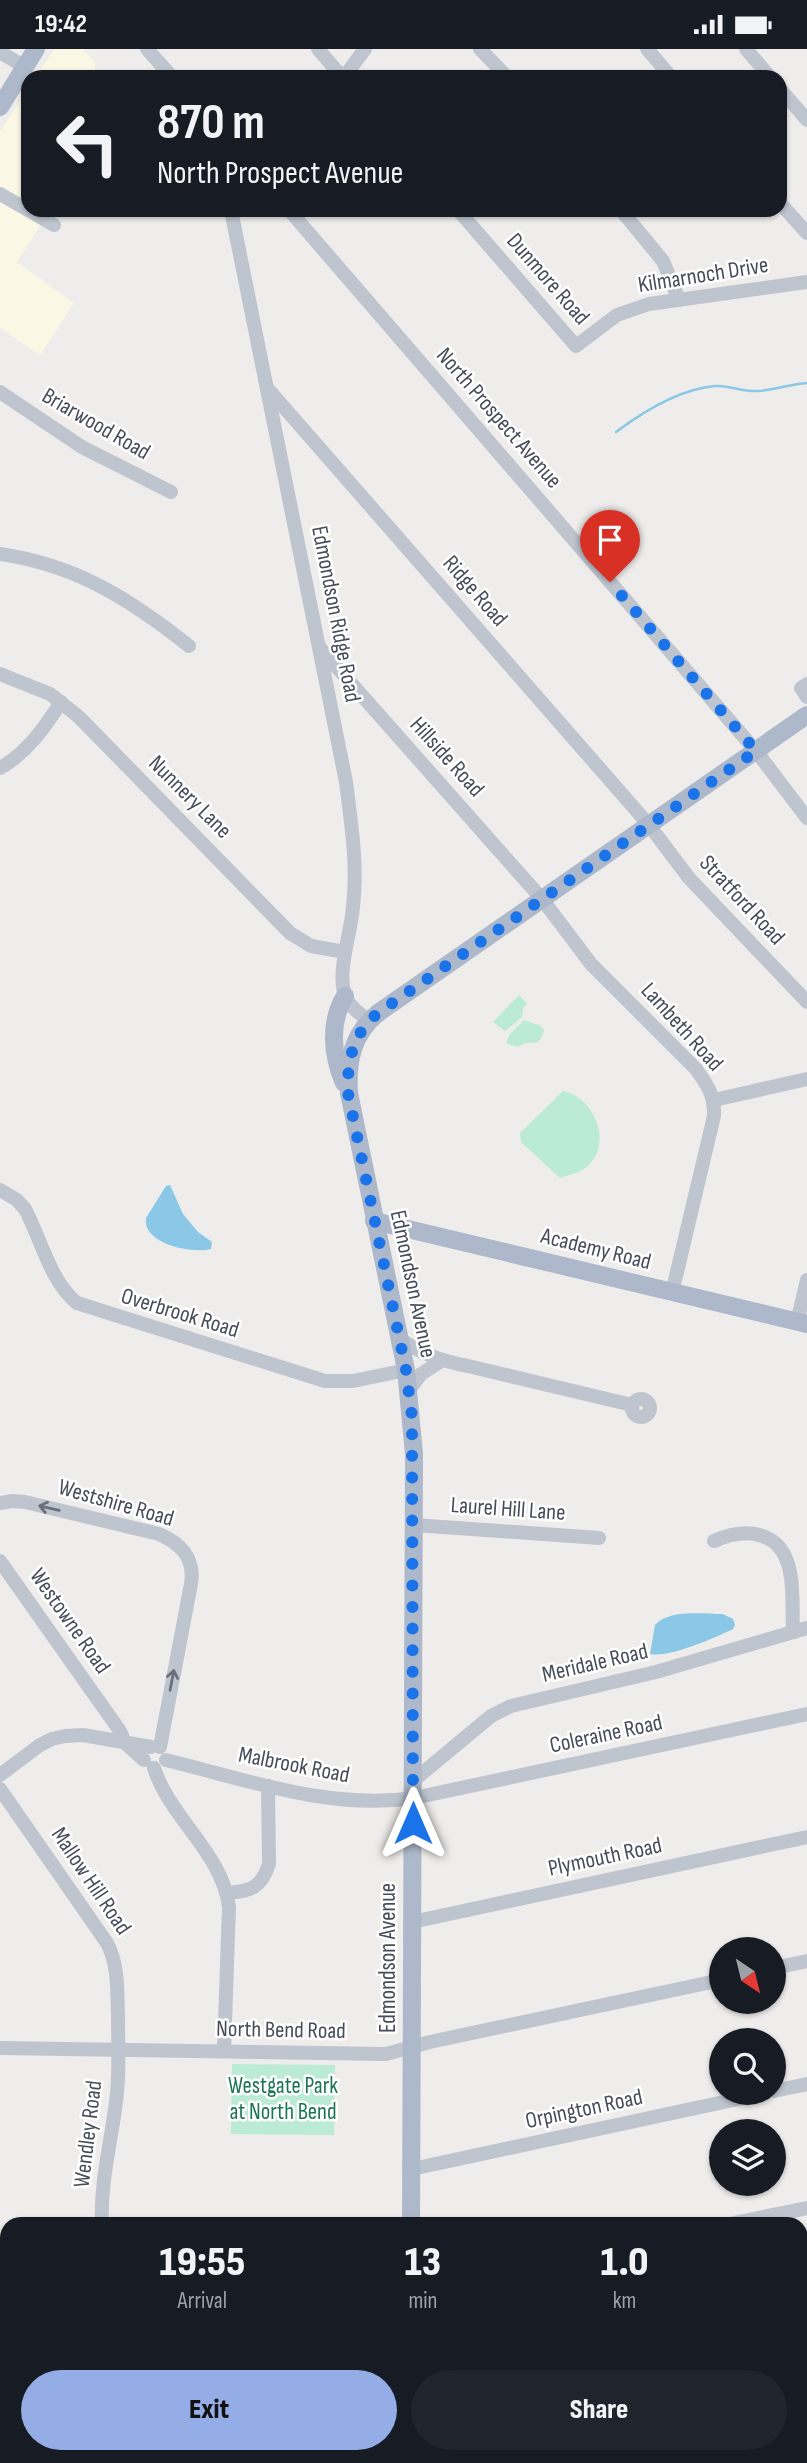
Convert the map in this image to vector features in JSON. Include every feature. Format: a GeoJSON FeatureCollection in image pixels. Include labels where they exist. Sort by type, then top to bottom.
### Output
{"type":"FeatureCollection","features":[{"type":"Feature","properties":{"kind":"main road"},"geometry":{"type":"LineString","coordinates":[[22,70],[36,49]]}},
{"type":"Feature","properties":{"kind":"main road"},"geometry":{"type":"LineString","coordinates":[[0,107],[21,72]]}},
{"type":"Feature","properties":{"kind":"main road","name":"Edmondson Avenue"},"geometry":{"type":"LineString","coordinates":[[411,2217],[414,1454],[406,1370],[348,1093],[352,1050],[361,1030],[369,1021],[807,715]]}},
{"type":"Feature","properties":{"kind":"main road"},"geometry":{"type":"LineString","coordinates":[[345,996],[334,1023],[339,1071],[348,1093]]}},
{"type":"Feature","properties":{"kind":"main road","name":"Academy Road"},"geometry":{"type":"LineString","coordinates":[[374,1221],[802,1323]]}},
{"type":"Feature","properties":{"kind":"street"},"geometry":{"type":"LineString","coordinates":[[147,49],[166,70]]}},
{"type":"Feature","properties":{"kind":"street"},"geometry":{"type":"LineString","coordinates":[[318,49],[337,70]]}},
{"type":"Feature","properties":{"kind":"street"},"geometry":{"type":"LineString","coordinates":[[348,70],[365,49]]}},
{"type":"Feature","properties":{"kind":"street"},"geometry":{"type":"LineString","coordinates":[[480,49],[500,70]]}},
{"type":"Feature","properties":{"kind":"street"},"geometry":{"type":"LineString","coordinates":[[647,49],[665,70]]}},
{"type":"Feature","properties":{"kind":"street"},"geometry":{"type":"LineString","coordinates":[[746,49],[764,70]]}},
{"type":"Feature","properties":{"kind":"street"},"geometry":{"type":"LineString","coordinates":[[0,52],[24,67]]}},
{"type":"Feature","properties":{"kind":"street"},"geometry":{"type":"LineString","coordinates":[[787,97],[807,120]]}},
{"type":"Feature","properties":{"kind":"street"},"geometry":{"type":"LineString","coordinates":[[0,194],[21,206]]}},
{"type":"Feature","properties":{"kind":"street"},"geometry":{"type":"LineString","coordinates":[[787,211],[807,233]]}},
{"type":"Feature","properties":{"kind":"street"},"geometry":{"type":"LineString","coordinates":[[39,217],[54,226]]}},
{"type":"Feature","properties":{"kind":"street","name":"Edmondson Ridge Road"},"geometry":{"type":"LineString","coordinates":[[231,217],[346,782],[354,863],[354,907],[345,952],[345,996]]}},
{"type":"Feature","properties":{"kind":"street","name":"North Prospect Avenue"},"geometry":{"type":"LineString","coordinates":[[295,217],[756,751],[807,817]]}},
{"type":"Feature","properties":{"kind":"street","name":"Dunmore Road"},"geometry":{"type":"LineString","coordinates":[[464,217],[576,347]]}},
{"type":"Feature","properties":{"kind":"street"},"geometry":{"type":"LineString","coordinates":[[627,217],[663,261],[679,300]]}},
{"type":"Feature","properties":{"kind":"street","name":"Kilmarnoch Drive"},"geometry":{"type":"LineString","coordinates":[[576,347],[617,316],[649,304],[807,282]]}},
{"type":"Feature","properties":{"kind":"street","name":"Ridge Road"},"geometry":{"type":"LineString","coordinates":[[268,388],[649,825]]}},
{"type":"Feature","properties":{"kind":"street","name":"Briarwood Road"},"geometry":{"type":"LineString","coordinates":[[0,392],[82,447],[172,492]]}},
{"type":"Feature","properties":{"kind":"street"},"geometry":{"type":"LineString","coordinates":[[0,554],[44,563],[87,578],[126,599],[189,646]]}},
{"type":"Feature","properties":{"kind":"street","name":"Hillside Road"},"geometry":{"type":"LineString","coordinates":[[318,646],[542,899]]}},
{"type":"Feature","properties":{"kind":"street","name":"Nunnery Lane"},"geometry":{"type":"LineString","coordinates":[[0,674],[34,686],[61,702],[79,717],[290,933],[311,946],[345,952]]}},
{"type":"Feature","properties":{"kind":"street"},"geometry":{"type":"LineString","coordinates":[[807,684],[801,688],[807,697]]}},
{"type":"Feature","properties":{"kind":"street"},"geometry":{"type":"LineString","coordinates":[[0,768],[37,737],[61,702]]}},
{"type":"Feature","properties":{"kind":"street","name":"Stratford Road"},"geometry":{"type":"LineString","coordinates":[[649,825],[688,878],[807,1002]]}},
{"type":"Feature","properties":{"kind":"street","name":"Lambeth Road"},"geometry":{"type":"LineString","coordinates":[[542,899],[591,964],[696,1069],[714,1100],[710,1135],[672,1293]]}},
{"type":"Feature","properties":{"kind":"street"},"geometry":{"type":"LineString","coordinates":[[345,996],[369,1021]]}},
{"type":"Feature","properties":{"kind":"street"},"geometry":{"type":"LineString","coordinates":[[714,1100],[807,1079]]}},
{"type":"Feature","properties":{"kind":"street","name":"Overbrook Road"},"geometry":{"type":"LineString","coordinates":[[0,1190],[17,1200],[25,1209],[58,1279],[77,1303],[325,1381],[346,1382],[406,1370]]}},
{"type":"Feature","properties":{"kind":"street"},"geometry":{"type":"LineString","coordinates":[[802,1323],[807,1280]]}},
{"type":"Feature","properties":{"kind":"street"},"geometry":{"type":"LineString","coordinates":[[400,1339],[426,1356],[441,1361],[632,1405]]}},
{"type":"Feature","properties":{"kind":"street"},"geometry":{"type":"LineString","coordinates":[[409,1390],[421,1374],[441,1361]]}},
{"type":"Feature","properties":{"kind":"street","name":"Westshire Road"},"geometry":{"type":"LineString","coordinates":[[0,1503],[25,1502],[159,1534],[177,1543],[191,1560],[191,1584],[155,1756]]}},
{"type":"Feature","properties":{"kind":"street","name":"Laurel Hill Lane"},"geometry":{"type":"LineString","coordinates":[[414,1525],[599,1538]]}},
{"type":"Feature","properties":{"kind":"street"},"geometry":{"type":"LineString","coordinates":[[713,1541],[731,1533],[756,1532],[776,1544],[788,1563],[800,1630]]}},
{"type":"Feature","properties":{"kind":"street","name":"Westowne Road"},"geometry":{"type":"LineString","coordinates":[[0,1561],[103,1706],[125,1743]]}},
{"type":"Feature","properties":{"kind":"street","name":"Meridale Road"},"geometry":{"type":"LineString","coordinates":[[413,1790],[491,1716],[511,1706],[656,1672],[800,1630]]}},
{"type":"Feature","properties":{"kind":"street","name":"Westowne Road"},"geometry":{"type":"LineString","coordinates":[[97,1737],[103,1706]]}},
{"type":"Feature","properties":{"kind":"street","name":"Coleraine Road"},"geometry":{"type":"LineString","coordinates":[[413,1790],[807,1714]]}},
{"type":"Feature","properties":{"kind":"street","name":"Malbrook Road"},"geometry":{"type":"LineString","coordinates":[[0,1775],[52,1739],[65,1735],[97,1737],[125,1743],[155,1756],[316,1797],[387,1802],[413,1790]]}},
{"type":"Feature","properties":{"kind":"street"},"geometry":{"type":"LineString","coordinates":[[155,1756],[160,1787],[219,1873],[228,1893],[224,2051]]}},
{"type":"Feature","properties":{"kind":"street"},"geometry":{"type":"LineString","coordinates":[[228,1893],[247,1892],[261,1881],[266,1873],[269,1864],[268,1786]]}},
{"type":"Feature","properties":{"kind":"street","name":"Mallow Hill Road"},"geometry":{"type":"LineString","coordinates":[[0,1789],[113,1954],[117,1985],[118,2050]]}},
{"type":"Feature","properties":{"kind":"street","name":"Plymouth Road"},"geometry":{"type":"LineString","coordinates":[[412,1922],[807,1837]]}},
{"type":"Feature","properties":{"kind":"street"},"geometry":{"type":"LineString","coordinates":[[786,1965],[807,1961]]}},
{"type":"Feature","properties":{"kind":"street","name":"North Bend Road"},"geometry":{"type":"LineString","coordinates":[[0,2048],[386,2054],[709,1983]]}},
{"type":"Feature","properties":{"kind":"street","name":"Wendley Road"},"geometry":{"type":"LineString","coordinates":[[102,2217],[105,2167],[117,2100],[118,2050]]}},
{"type":"Feature","properties":{"kind":"street"},"geometry":{"type":"LineString","coordinates":[[786,2088],[807,2084]]}},
{"type":"Feature","properties":{"kind":"street","name":"Orpington Road"},"geometry":{"type":"LineString","coordinates":[[412,2169],[710,2105]]}},
{"type":"Feature","properties":{"kind":"street"},"geometry":{"type":"LineString","coordinates":[[763,2217],[807,2208]]}},
{"type":"Feature","properties":{"kind":"shaded area"},"geometry":{"type":"Polygon","coordinates":[[[54,49],[83,49],[94,61],[95,70],[40,70],[54,49]]]}},
{"type":"Feature","properties":{"kind":"shaded area"},"geometry":{"type":"Polygon","coordinates":[[[21,100],[21,217],[46,217],[17,262],[74,303],[40,355],[0,328],[0,131],[21,100]]]}},
{"type":"Feature","properties":{"kind":"green space"},"geometry":{"type":"Polygon","coordinates":[[[519,995],[527,1004],[523,1008],[522,1017],[505,1031],[493,1022],[519,995]]]}},
{"type":"Feature","properties":{"kind":"green space"},"geometry":{"type":"Polygon","coordinates":[[[524,1020],[541,1026],[544,1030],[540,1040],[518,1047],[506,1043],[510,1034],[524,1020]]]}},
{"type":"Feature","properties":{"kind":"green space"},"geometry":{"type":"Polygon","coordinates":[[[563,1091],[584,1102],[592,1112],[600,1136],[594,1159],[583,1170],[560,1178],[521,1142],[520,1133],[563,1091]]]}},
{"type":"Feature","properties":{"kind":"green space","name":"Westgate Park at North Bend"},"geometry":{"type":"Polygon","coordinates":[[[232,2064],[335,2065],[334,2135],[231,2134],[232,2064]]]}},
{"type":"Feature","properties":{"kind":"water"},"geometry":{"type":"Polygon","coordinates":[[[170,1185],[183,1214],[198,1232],[212,1242],[211,1249],[181,1248],[160,1241],[152,1235],[146,1218],[166,1186],[170,1185]]]}},
{"type":"Feature","properties":{"kind":"water"},"geometry":{"type":"Polygon","coordinates":[[[677,1614],[723,1614],[733,1619],[733,1629],[680,1650],[650,1654],[655,1625],[661,1620],[677,1614]]]}},
{"type":"Feature","properties":{"kind":"waterway"},"geometry":{"type":"LineString","coordinates":[[616,432],[662,402],[688,391],[715,386],[758,391],[807,383]]}},
{"type":"Feature","properties":{"kind":"route"},"geometry":{"type":"LineString","coordinates":[[413,1823],[412,1417],[406,1370],[348,1093],[349,1064],[361,1030],[378,1013],[756,751],[610,582]]}}]}
